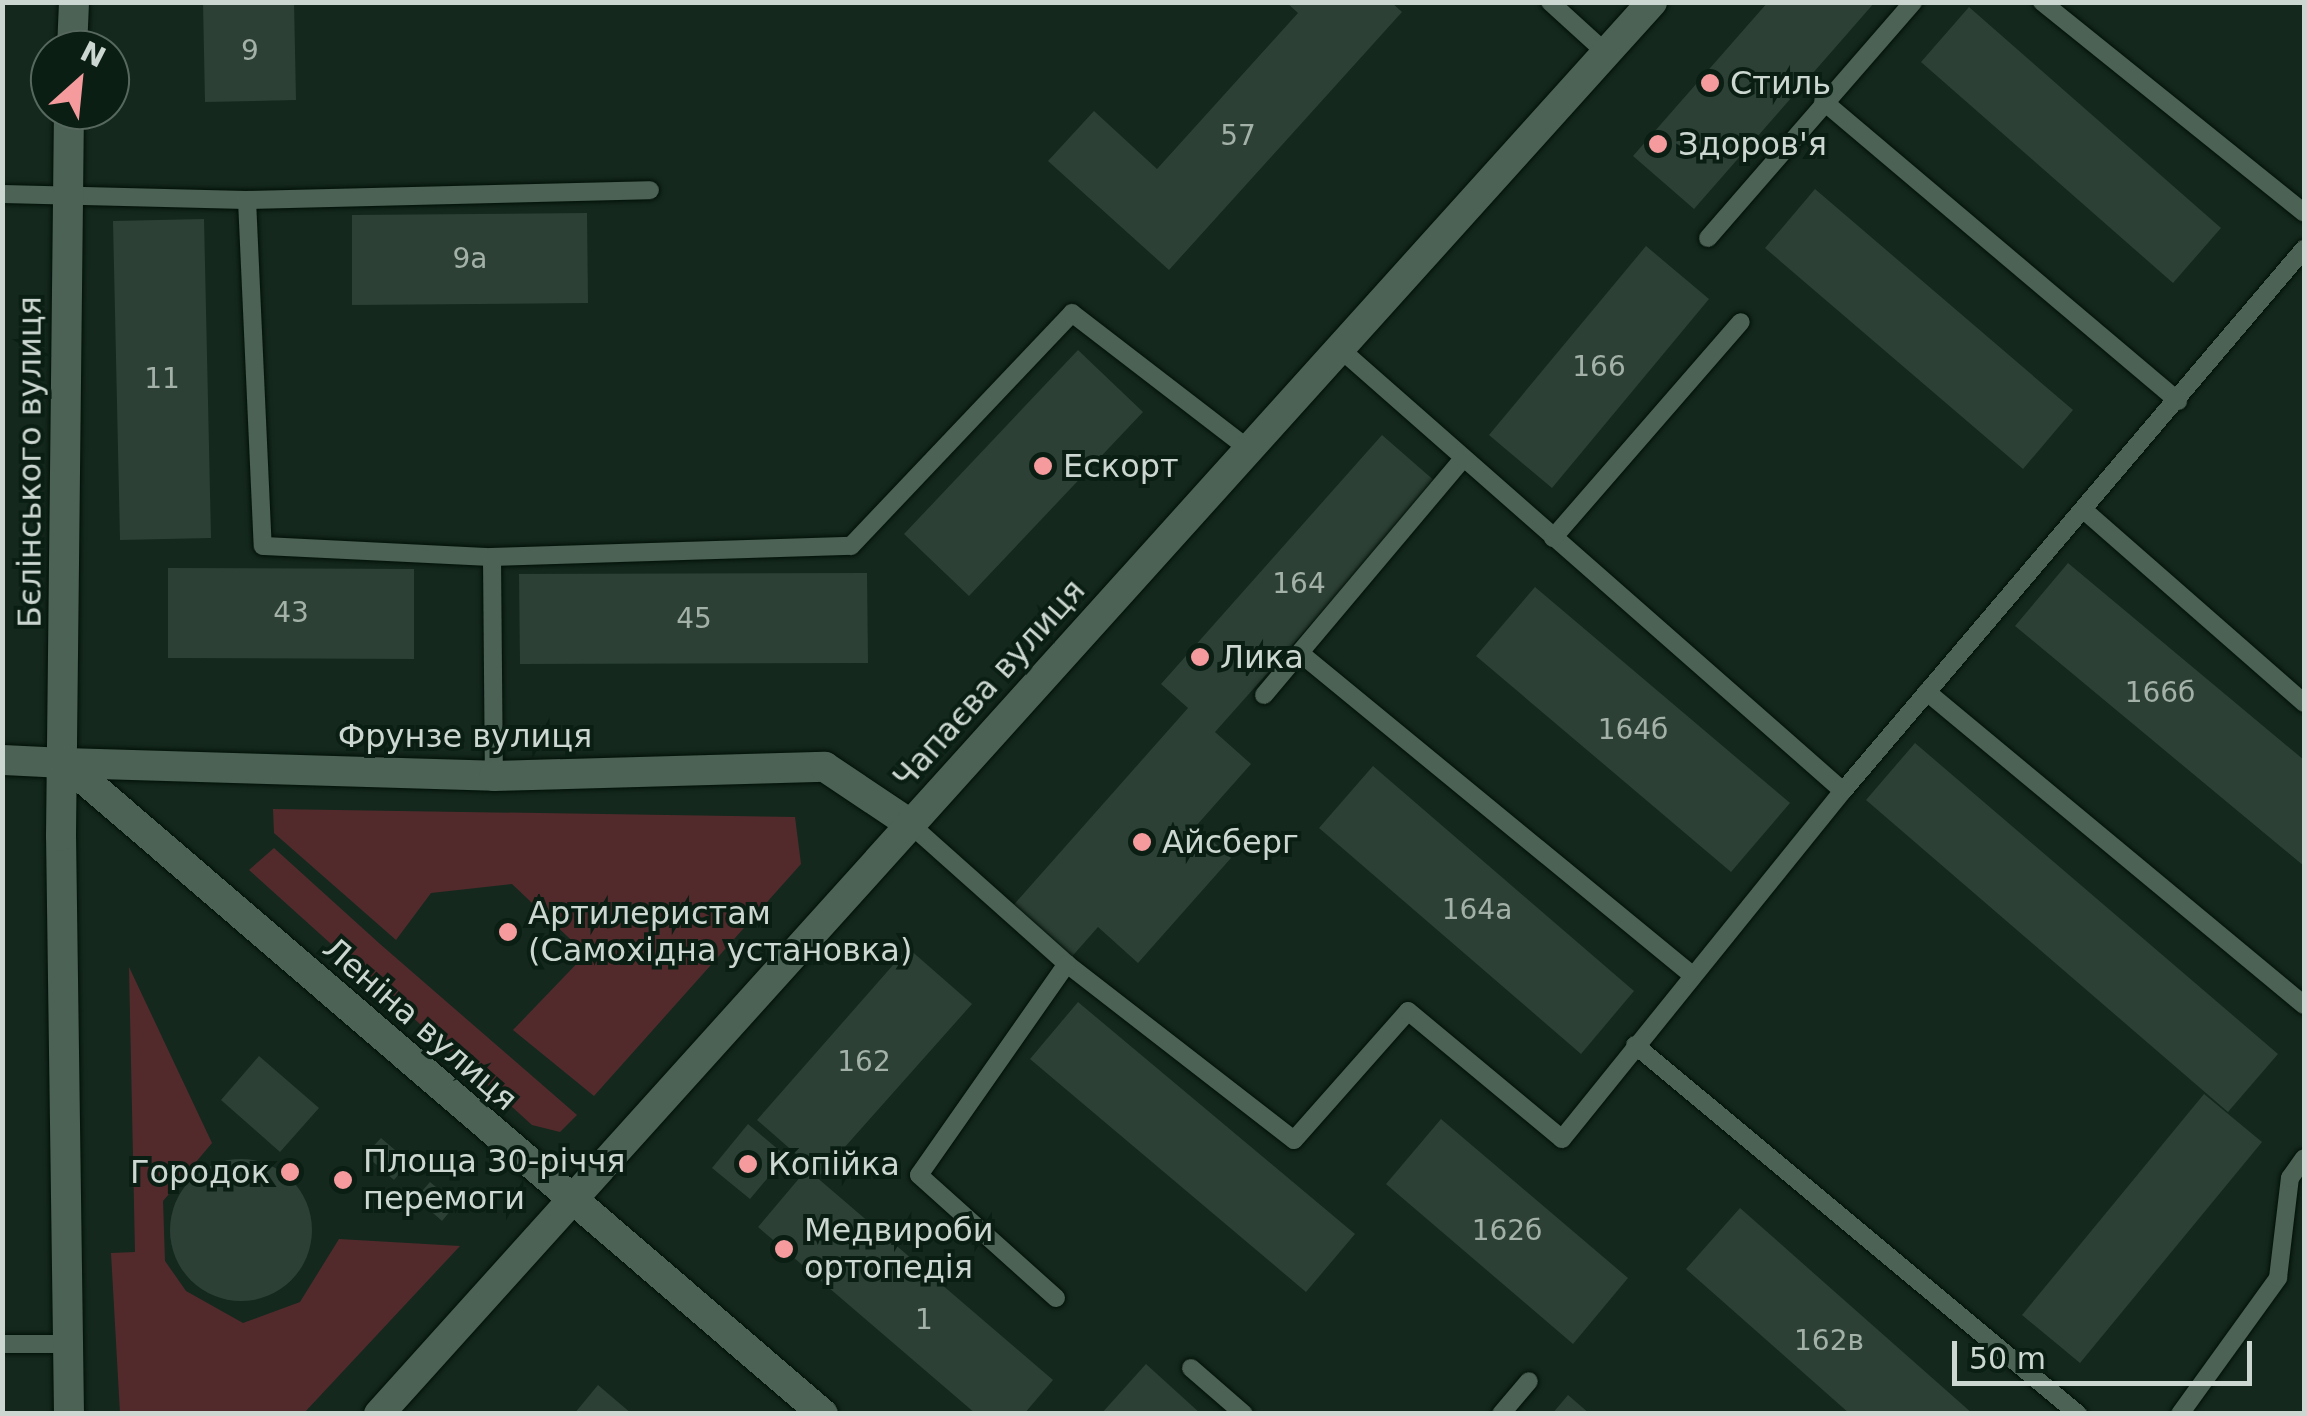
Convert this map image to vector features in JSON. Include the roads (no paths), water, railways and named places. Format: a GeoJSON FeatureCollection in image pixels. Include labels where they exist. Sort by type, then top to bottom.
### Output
{"type":"FeatureCollection","features":[{"type":"Feature","properties":{"kind":"street"},"geometry":{"type":"LineString","coordinates":[[73,30],[74,2]]}},
{"type":"Feature","properties":{"kind":"street","name":"Чапаєва вулиця"},"geometry":{"type":"LineString","coordinates":[[379,1414],[1652,2]]}},
{"type":"Feature","properties":{"kind":"street","name":"Бєлінського вулиця"},"geometry":{"type":"LineString","coordinates":[[68,130],[64,762],[69,1414]]}},
{"type":"Feature","properties":{"kind":"street","name":"Фрунзе вулиця"},"geometry":{"type":"LineString","coordinates":[[2,760],[494,776],[825,767],[910,824]]}},
{"type":"Feature","properties":{"kind":"street","name":"Леніна вулиця"},"geometry":{"type":"LineString","coordinates":[[64,762],[572,1203],[823,1414]]}},
{"type":"Feature","properties":{"kind":"lane"},"geometry":{"type":"LineString","coordinates":[[1550,2],[1606,52]]}},
{"type":"Feature","properties":{"kind":"lane"},"geometry":{"type":"LineString","coordinates":[[1708,238],[1823,101],[1913,2]]}},
{"type":"Feature","properties":{"kind":"lane"},"geometry":{"type":"LineString","coordinates":[[2042,2],[2304,213]]}},
{"type":"Feature","properties":{"kind":"lane"},"geometry":{"type":"LineString","coordinates":[[1823,101],[2178,401]]}},
{"type":"Feature","properties":{"kind":"lane"},"geometry":{"type":"LineString","coordinates":[[2,194],[246,200],[650,190]]}},
{"type":"Feature","properties":{"kind":"lane"},"geometry":{"type":"LineString","coordinates":[[246,200],[263,546],[492,556],[851,546],[1072,313],[1246,448]]}},
{"type":"Feature","properties":{"kind":"lane"},"geometry":{"type":"LineString","coordinates":[[910,824],[1067,964],[1294,1140],[1408,1010],[1562,1138],[1843,791],[2086,512],[2304,249]]}},
{"type":"Feature","properties":{"kind":"lane"},"geometry":{"type":"LineString","coordinates":[[1552,538],[1741,322]]}},
{"type":"Feature","properties":{"kind":"lane"},"geometry":{"type":"LineString","coordinates":[[1338,346],[1462,460],[1843,791]]}},
{"type":"Feature","properties":{"kind":"lane"},"geometry":{"type":"LineString","coordinates":[[1264,695],[1462,460]]}},
{"type":"Feature","properties":{"kind":"lane"},"geometry":{"type":"LineString","coordinates":[[2086,512],[2304,703]]}},
{"type":"Feature","properties":{"kind":"lane"},"geometry":{"type":"LineString","coordinates":[[492,556],[494,776]]}},
{"type":"Feature","properties":{"kind":"lane"},"geometry":{"type":"LineString","coordinates":[[1300,653],[1692,975]]}},
{"type":"Feature","properties":{"kind":"lane"},"geometry":{"type":"LineString","coordinates":[[1928,692],[2304,1004]]}},
{"type":"Feature","properties":{"kind":"lane"},"geometry":{"type":"LineString","coordinates":[[1056,1298],[919,1175],[1067,964]]}},
{"type":"Feature","properties":{"kind":"lane"},"geometry":{"type":"LineString","coordinates":[[1635,1045],[2078,1414]]}},
{"type":"Feature","properties":{"kind":"lane"},"geometry":{"type":"LineString","coordinates":[[2180,1414],[2278,1278],[2290,1178],[2304,1158]]}},
{"type":"Feature","properties":{"kind":"lane"},"geometry":{"type":"LineString","coordinates":[[2,1344],[69,1344]]}},
{"type":"Feature","properties":{"kind":"lane"},"geometry":{"type":"LineString","coordinates":[[1191,1368],[1244,1414]]}},
{"type":"Feature","properties":{"kind":"lane"},"geometry":{"type":"LineString","coordinates":[[1501,1414],[1529,1381]]}},
{"type":"Feature","properties":{"kind":"place","name":"Стиль"},"geometry":{"type":"Point","coordinates":[1710,83]}},
{"type":"Feature","properties":{"kind":"place","name":"Здоров'я"},"geometry":{"type":"Point","coordinates":[1658,144]}},
{"type":"Feature","properties":{"kind":"place","name":"Ескорт"},"geometry":{"type":"Point","coordinates":[1043,466]}},
{"type":"Feature","properties":{"kind":"place","name":"Лика"},"geometry":{"type":"Point","coordinates":[1200,657]}},
{"type":"Feature","properties":{"kind":"place","name":"Айсберг"},"geometry":{"type":"Point","coordinates":[1142,842]}},
{"type":"Feature","properties":{"kind":"place","name":"Артилеристам (Самохідна установка)"},"geometry":{"type":"Point","coordinates":[508,932]}},
{"type":"Feature","properties":{"kind":"place","name":"Копійка"},"geometry":{"type":"Point","coordinates":[748,1164]}},
{"type":"Feature","properties":{"kind":"place","name":"Городок"},"geometry":{"type":"Point","coordinates":[290,1172]}},
{"type":"Feature","properties":{"kind":"place","name":"Площа 30-річчя перемоги"},"geometry":{"type":"Point","coordinates":[343,1180]}},
{"type":"Feature","properties":{"kind":"place","name":"Медвироби ортопедія"},"geometry":{"type":"Point","coordinates":[784,1249]}}]}
